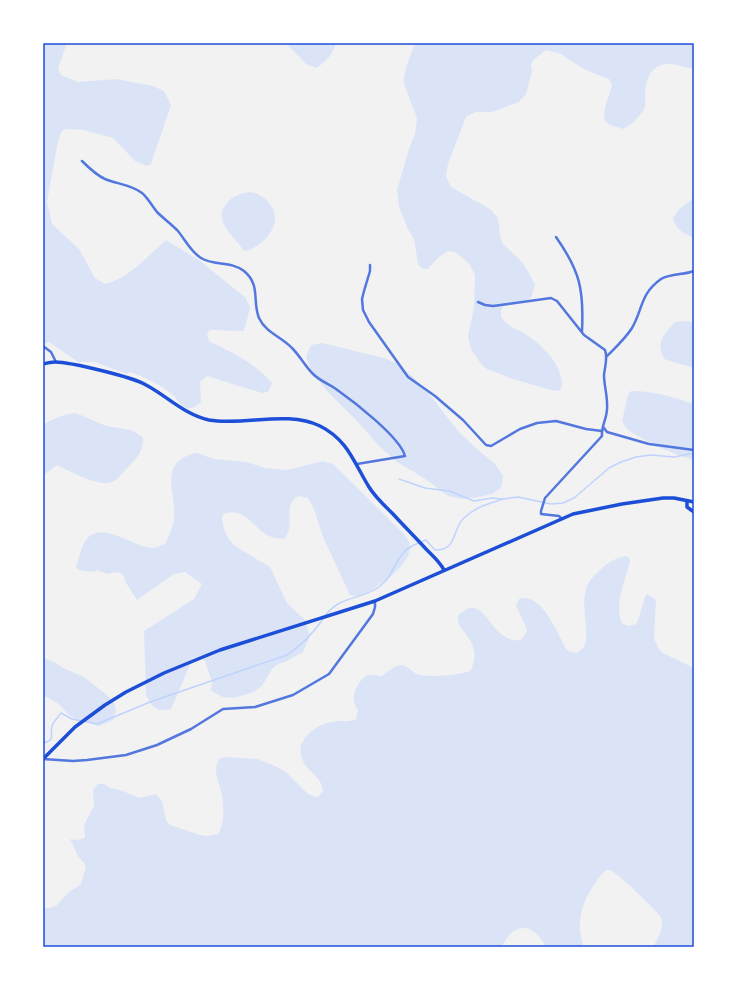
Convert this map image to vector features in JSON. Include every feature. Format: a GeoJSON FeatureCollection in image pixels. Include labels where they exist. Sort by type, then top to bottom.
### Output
{"type":"FeatureCollection","features":[{"type":"Feature","properties":{"kind":"main road"},"geometry":{"type":"LineString","coordinates":[[43,364],[56,362],[77,365],[132,379],[144,384],[195,416],[208,420],[292,419],[306,421],[321,426],[335,436],[346,447],[369,487],[444,570]]}},
{"type":"Feature","properties":{"kind":"main road"},"geometry":{"type":"LineString","coordinates":[[43,759],[62,739],[86,719],[126,692],[187,663],[241,642],[375,601],[573,514],[622,504],[663,498],[674,498],[694,502]]}},
{"type":"Feature","properties":{"kind":"main road"},"geometry":{"type":"LineString","coordinates":[[687,501],[687,506],[694,512]]}},
{"type":"Feature","properties":{"kind":"street"},"geometry":{"type":"LineString","coordinates":[[82,161],[99,176],[143,193],[157,212],[178,231],[199,257],[212,262],[238,267],[244,271],[254,285],[258,313],[264,326],[273,335],[291,347],[314,375],[336,389],[384,429],[402,448],[405,456],[357,464]]}},
{"type":"Feature","properties":{"kind":"street"},"geometry":{"type":"LineString","coordinates":[[556,238],[568,254],[577,274],[582,298],[582,332]]}},
{"type":"Feature","properties":{"kind":"street"},"geometry":{"type":"LineString","coordinates":[[370,265],[370,271],[362,299],[363,310],[369,322],[408,377],[435,396],[463,420],[486,445],[491,446],[520,429],[537,423],[556,421],[586,429],[603,430],[648,444],[694,450]]}},
{"type":"Feature","properties":{"kind":"street"},"geometry":{"type":"LineString","coordinates":[[606,356],[631,330],[644,298],[649,290],[662,278],[671,275],[686,274],[694,271]]}},
{"type":"Feature","properties":{"kind":"street"},"geometry":{"type":"LineString","coordinates":[[478,302],[493,306],[551,298],[557,301],[584,335],[605,350],[606,356],[604,375],[607,409],[602,436],[545,498],[541,510],[541,514],[559,516],[562,519]]}},
{"type":"Feature","properties":{"kind":"street"},"geometry":{"type":"LineString","coordinates":[[43,346],[50,352],[56,362]]}},
{"type":"Feature","properties":{"kind":"street"},"geometry":{"type":"LineString","coordinates":[[43,759],[80,761],[126,755],[157,745],[191,729],[223,709],[255,707],[293,695],[329,674],[373,614],[375,601]]}},
{"type":"Feature","properties":{"kind":"shaded area"},"geometry":{"type":"Polygon","coordinates":[[[43,43],[67,43],[58,68],[61,75],[78,82],[116,79],[153,86],[164,91],[171,105],[151,164],[147,166],[135,161],[113,138],[83,130],[67,129],[62,131],[58,141],[47,202],[52,224],[79,249],[95,278],[105,284],[130,272],[166,240],[199,260],[246,298],[250,308],[244,331],[210,330],[207,334],[209,341],[243,359],[258,369],[272,383],[268,392],[262,393],[207,376],[200,382],[201,402],[194,407],[185,408],[172,394],[162,387],[131,372],[126,374],[95,362],[78,362],[49,342],[44,344],[43,353],[43,43]]]}},
{"type":"Feature","properties":{"kind":"shaded area"},"geometry":{"type":"Polygon","coordinates":[[[286,43],[336,43],[328,58],[316,68],[306,64],[286,43]]]}},
{"type":"Feature","properties":{"kind":"shaded area"},"geometry":{"type":"Polygon","coordinates":[[[415,43],[694,43],[694,69],[669,64],[661,65],[656,68],[650,74],[646,84],[645,107],[636,120],[623,129],[607,123],[605,120],[604,115],[606,105],[612,85],[609,79],[588,71],[561,54],[546,50],[533,60],[531,65],[532,72],[526,94],[519,102],[492,112],[475,112],[466,117],[448,164],[446,176],[451,187],[491,210],[497,217],[503,244],[521,261],[528,271],[535,285],[531,298],[520,303],[503,306],[501,317],[509,326],[532,339],[544,349],[554,361],[558,367],[561,378],[562,385],[559,391],[513,379],[487,369],[481,364],[471,349],[468,336],[474,308],[475,275],[470,265],[464,259],[455,252],[448,251],[439,257],[428,269],[423,269],[418,264],[414,239],[399,207],[397,190],[415,134],[417,118],[404,84],[404,76],[415,43]]]}},
{"type":"Feature","properties":{"kind":"shaded area"},"geometry":{"type":"Polygon","coordinates":[[[250,192],[258,194],[269,203],[275,218],[274,225],[267,238],[254,248],[247,251],[243,250],[226,228],[223,223],[222,211],[233,197],[250,192]]]}},
{"type":"Feature","properties":{"kind":"shaded area"},"geometry":{"type":"Polygon","coordinates":[[[694,198],[694,238],[680,231],[673,218],[678,210],[694,198]]]}},
{"type":"Feature","properties":{"kind":"shaded area"},"geometry":{"type":"Polygon","coordinates":[[[687,321],[694,323],[694,368],[664,359],[661,347],[664,335],[675,322],[687,321]]]}},
{"type":"Feature","properties":{"kind":"shaded area"},"geometry":{"type":"Polygon","coordinates":[[[322,343],[384,358],[398,364],[413,377],[434,400],[458,431],[495,464],[503,476],[501,488],[492,494],[479,497],[462,499],[448,496],[424,478],[397,462],[380,447],[328,392],[312,372],[306,357],[311,345],[322,343]]]}},
{"type":"Feature","properties":{"kind":"shaded area"},"geometry":{"type":"Polygon","coordinates":[[[631,391],[655,393],[694,404],[694,459],[659,447],[627,429],[622,421],[628,395],[631,391]]]}},
{"type":"Feature","properties":{"kind":"shaded area"},"geometry":{"type":"Polygon","coordinates":[[[75,413],[104,425],[127,429],[135,432],[143,438],[141,450],[138,455],[115,481],[106,483],[91,480],[57,465],[43,476],[43,425],[58,417],[75,413]]]}},
{"type":"Feature","properties":{"kind":"shaded area"},"geometry":{"type":"Polygon","coordinates":[[[197,453],[214,459],[247,462],[265,468],[287,470],[323,461],[333,464],[405,535],[410,547],[409,554],[405,561],[392,575],[369,591],[357,596],[350,595],[323,537],[314,509],[308,498],[298,496],[290,505],[289,528],[284,539],[269,536],[243,515],[231,512],[223,514],[222,519],[224,529],[228,538],[235,546],[270,567],[287,603],[305,620],[310,636],[303,652],[278,664],[272,669],[262,686],[254,692],[234,698],[223,697],[211,691],[212,682],[205,661],[199,657],[193,658],[171,709],[162,710],[155,708],[152,705],[146,694],[144,631],[194,599],[202,584],[185,572],[174,574],[137,600],[126,583],[123,574],[118,572],[107,574],[97,570],[94,572],[79,570],[76,567],[84,543],[92,534],[100,532],[109,533],[145,547],[156,548],[165,544],[174,520],[171,480],[172,471],[177,463],[184,457],[197,453]]]}},
{"type":"Feature","properties":{"kind":"shaded area"},"geometry":{"type":"Polygon","coordinates":[[[626,556],[629,558],[630,562],[620,600],[619,608],[622,623],[628,626],[636,624],[647,594],[654,598],[656,601],[654,636],[659,649],[663,653],[694,668],[694,947],[653,947],[662,925],[659,914],[622,879],[612,871],[606,870],[592,887],[585,901],[580,925],[583,947],[546,947],[536,933],[527,928],[521,928],[510,934],[501,947],[43,947],[43,907],[50,908],[57,905],[69,892],[81,884],[86,866],[78,856],[70,839],[77,840],[85,838],[84,825],[94,806],[93,789],[98,784],[104,784],[110,788],[123,791],[139,798],[156,794],[162,801],[166,820],[170,825],[206,836],[218,834],[222,824],[223,802],[216,771],[220,758],[228,757],[257,759],[273,765],[286,772],[308,794],[316,797],[319,796],[323,791],[322,786],[304,763],[301,753],[301,745],[308,734],[317,727],[327,723],[356,719],[358,711],[354,702],[354,695],[358,684],[363,678],[369,675],[382,676],[393,668],[401,665],[417,674],[428,676],[451,675],[470,671],[475,656],[474,651],[471,642],[458,621],[458,616],[465,610],[471,608],[477,609],[482,612],[495,628],[504,636],[512,640],[519,640],[525,635],[527,630],[516,605],[519,599],[527,598],[534,601],[548,615],[566,649],[577,653],[584,647],[586,641],[584,604],[586,589],[589,582],[608,563],[626,556]]]}},
{"type":"Feature","properties":{"kind":"shaded area"},"geometry":{"type":"Polygon","coordinates":[[[43,658],[84,677],[108,696],[114,703],[116,710],[113,720],[99,726],[79,721],[69,715],[59,704],[43,695],[43,658]]]}},
{"type":"Feature","properties":{"kind":"waterway"},"geometry":{"type":"LineString","coordinates":[[399,479],[425,488],[449,491],[474,501],[492,498],[503,499],[518,497],[551,504],[563,503],[574,498],[609,468],[621,462],[636,457],[651,455],[674,457],[694,453]]}},
{"type":"Feature","properties":{"kind":"waterway"},"geometry":{"type":"LineString","coordinates":[[325,616],[337,604],[365,594],[379,587],[390,575],[401,556],[408,548],[426,540],[435,550],[448,547],[454,538],[460,522],[468,514],[482,506],[503,499]]}},
{"type":"Feature","properties":{"kind":"waterway"},"geometry":{"type":"LineString","coordinates":[[85,721],[97,724],[150,702],[287,655],[306,639],[323,619]]}},
{"type":"Feature","properties":{"kind":"waterway"},"geometry":{"type":"LineString","coordinates":[[43,743],[51,739],[51,729],[54,721],[61,713],[72,719],[81,721]]}}]}
